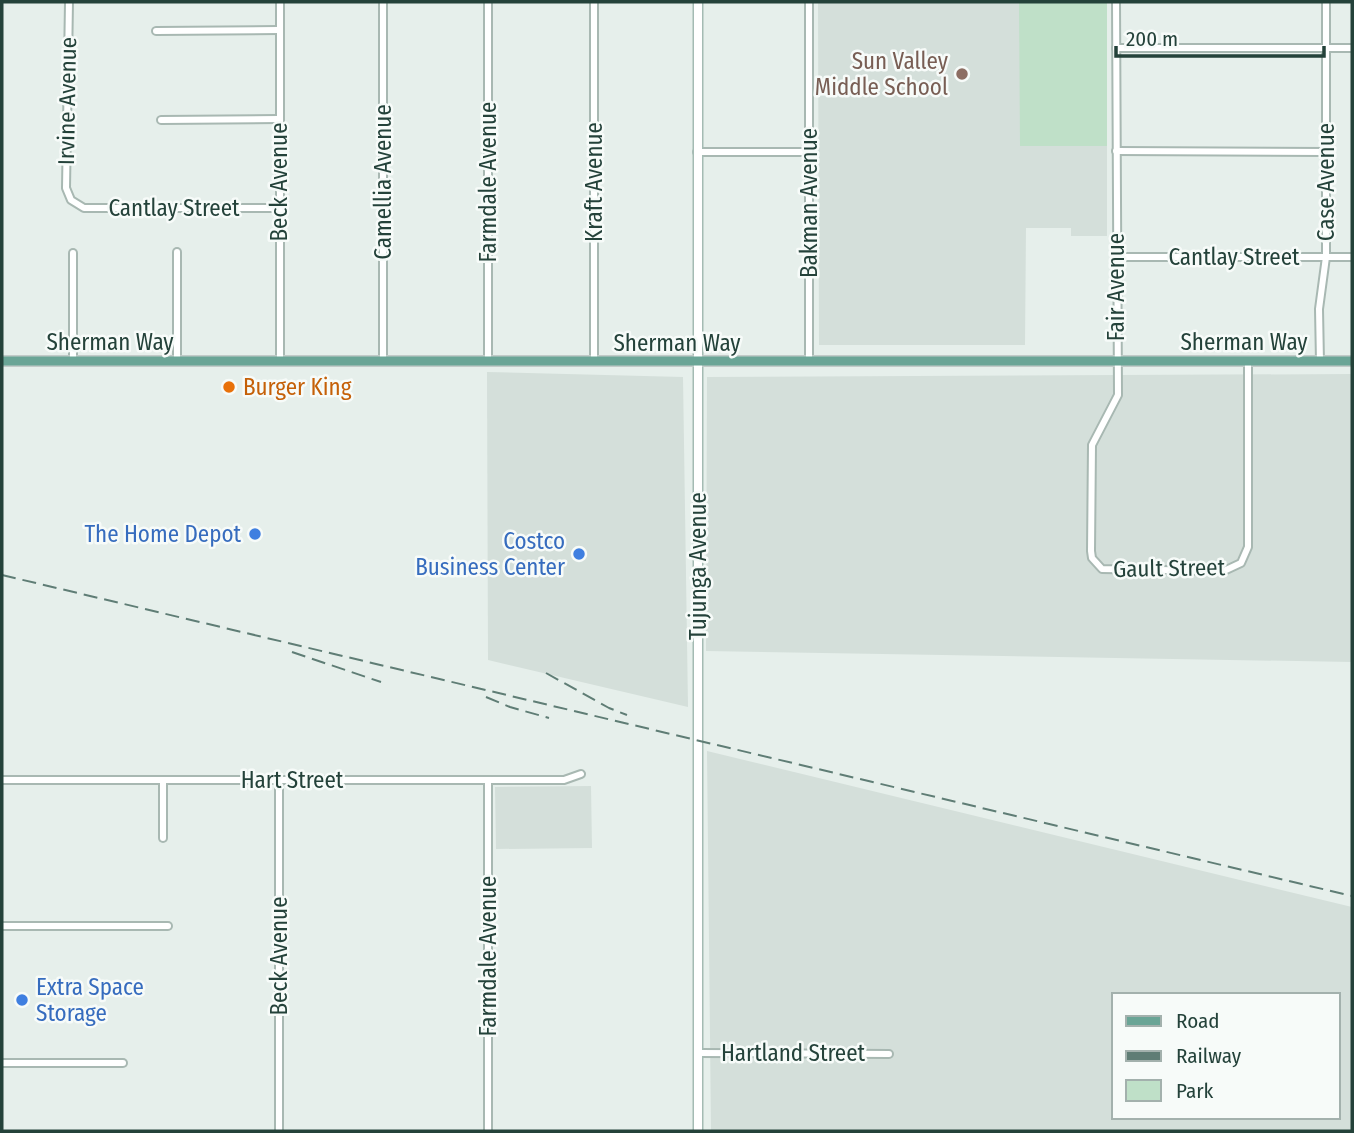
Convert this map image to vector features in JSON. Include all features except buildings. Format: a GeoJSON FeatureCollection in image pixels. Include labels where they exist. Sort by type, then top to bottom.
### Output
{"type":"FeatureCollection","features":[{"type":"Feature","properties":{"kind":"main road","name":"Sherman Way"},"geometry":{"type":"LineString","coordinates":[[2,361],[1352,361]]}},
{"type":"Feature","properties":{"kind":"street","name":"Irvine Avenue"},"geometry":{"type":"LineString","coordinates":[[69,2],[66,188],[71,200]]}},
{"type":"Feature","properties":{"kind":"street","name":"Beck Avenue"},"geometry":{"type":"LineString","coordinates":[[280,2],[280,362]]}},
{"type":"Feature","properties":{"kind":"street","name":"Camellia Avenue"},"geometry":{"type":"LineString","coordinates":[[383,2],[383,362]]}},
{"type":"Feature","properties":{"kind":"street","name":"Farmdale Avenue"},"geometry":{"type":"LineString","coordinates":[[488,2],[488,362]]}},
{"type":"Feature","properties":{"kind":"street","name":"Kraft Avenue"},"geometry":{"type":"LineString","coordinates":[[594,2],[594,362]]}},
{"type":"Feature","properties":{"kind":"street","name":"Tujunga Avenue"},"geometry":{"type":"LineString","coordinates":[[698,2],[698,1131]]}},
{"type":"Feature","properties":{"kind":"street","name":"Bakman Avenue"},"geometry":{"type":"LineString","coordinates":[[809,2],[809,362]]}},
{"type":"Feature","properties":{"kind":"street","name":"Fair Avenue"},"geometry":{"type":"LineString","coordinates":[[1097,565],[1091,551],[1091,454],[1094,440],[1118,394],[1116,2]]}},
{"type":"Feature","properties":{"kind":"street","name":"Case Avenue"},"geometry":{"type":"LineString","coordinates":[[1320,362],[1319,309],[1326,257],[1326,2]]}},
{"type":"Feature","properties":{"kind":"street"},"geometry":{"type":"LineString","coordinates":[[156,31],[279,30]]}},
{"type":"Feature","properties":{"kind":"street"},"geometry":{"type":"LineString","coordinates":[[1116,48],[1352,48]]}},
{"type":"Feature","properties":{"kind":"street"},"geometry":{"type":"LineString","coordinates":[[161,120],[279,119]]}},
{"type":"Feature","properties":{"kind":"street"},"geometry":{"type":"LineString","coordinates":[[698,152],[809,152]]}},
{"type":"Feature","properties":{"kind":"street"},"geometry":{"type":"LineString","coordinates":[[1116,152],[1326,152]]}},
{"type":"Feature","properties":{"kind":"street","name":"Cantlay Street"},"geometry":{"type":"LineString","coordinates":[[71,200],[84,208],[279,208]]}},
{"type":"Feature","properties":{"kind":"street"},"geometry":{"type":"LineString","coordinates":[[177,252],[177,361]]}},
{"type":"Feature","properties":{"kind":"street"},"geometry":{"type":"LineString","coordinates":[[73,361],[74,253]]}},
{"type":"Feature","properties":{"kind":"street","name":"Cantlay Street"},"geometry":{"type":"LineString","coordinates":[[1116,257],[1352,257]]}},
{"type":"Feature","properties":{"kind":"street","name":"Gault Street"},"geometry":{"type":"LineString","coordinates":[[1097,565],[1109,571],[1216,571],[1241,563],[1248,547],[1248,362]]}},
{"type":"Feature","properties":{"kind":"street","name":"Hart Street"},"geometry":{"type":"LineString","coordinates":[[2,780],[564,780],[581,774]]}},
{"type":"Feature","properties":{"kind":"street","name":"Beck Avenue"},"geometry":{"type":"LineString","coordinates":[[279,780],[279,1131]]}},
{"type":"Feature","properties":{"kind":"street","name":"Farmdale Avenue"},"geometry":{"type":"LineString","coordinates":[[488,780],[488,1131]]}},
{"type":"Feature","properties":{"kind":"street"},"geometry":{"type":"LineString","coordinates":[[163,781],[163,838]]}},
{"type":"Feature","properties":{"kind":"street"},"geometry":{"type":"LineString","coordinates":[[2,926],[168,926]]}},
{"type":"Feature","properties":{"kind":"street","name":"Hartland Street"},"geometry":{"type":"LineString","coordinates":[[698,1053],[889,1054]]}},
{"type":"Feature","properties":{"kind":"street"},"geometry":{"type":"LineString","coordinates":[[2,1063],[123,1063]]}},
{"type":"Feature","properties":{"kind":"shaded area","name":"Sun Valley Middle School"},"geometry":{"type":"Polygon","coordinates":[[[818,2],[1107,2],[1107,236],[1071,236],[1071,228],[1026,228],[1025,345],[819,345],[818,2]]]}},
{"type":"Feature","properties":{"kind":"shaded area"},"geometry":{"type":"Polygon","coordinates":[[[487,372],[683,377],[688,707],[488,660],[487,372]]]}},
{"type":"Feature","properties":{"kind":"shaded area"},"geometry":{"type":"Polygon","coordinates":[[[1352,374],[1352,662],[706,651],[707,377],[1352,374]]]}},
{"type":"Feature","properties":{"kind":"shaded area"},"geometry":{"type":"Polygon","coordinates":[[[707,751],[1352,907],[1352,1131],[711,1131],[707,751]]]}},
{"type":"Feature","properties":{"kind":"shaded area"},"geometry":{"type":"Polygon","coordinates":[[[591,786],[592,848],[496,849],[495,787],[591,786]]]}},
{"type":"Feature","properties":{"kind":"green space"},"geometry":{"type":"Polygon","coordinates":[[[1019,2],[1107,2],[1107,146],[1020,146],[1019,2]]]}},
{"type":"Feature","properties":{"kind":"railway"},"geometry":{"type":"LineString","coordinates":[[2,575],[1352,896]]}},
{"type":"Feature","properties":{"kind":"railway"},"geometry":{"type":"LineString","coordinates":[[292,652],[381,682]]}},
{"type":"Feature","properties":{"kind":"railway"},"geometry":{"type":"LineString","coordinates":[[546,673],[627,715]]}},
{"type":"Feature","properties":{"kind":"railway"},"geometry":{"type":"LineString","coordinates":[[486,697],[549,718]]}},
{"type":"Feature","properties":{"kind":"place","name":"Sun Valley Middle School"},"geometry":{"type":"Point","coordinates":[962,74]}},
{"type":"Feature","properties":{"kind":"place","name":"Burger King"},"geometry":{"type":"Point","coordinates":[229,387]}},
{"type":"Feature","properties":{"kind":"place","name":"The Home Depot"},"geometry":{"type":"Point","coordinates":[255,534]}},
{"type":"Feature","properties":{"kind":"place","name":"Costco Business Center"},"geometry":{"type":"Point","coordinates":[579,554]}},
{"type":"Feature","properties":{"kind":"place","name":"Extra Space Storage"},"geometry":{"type":"Point","coordinates":[22,1000]}}]}
